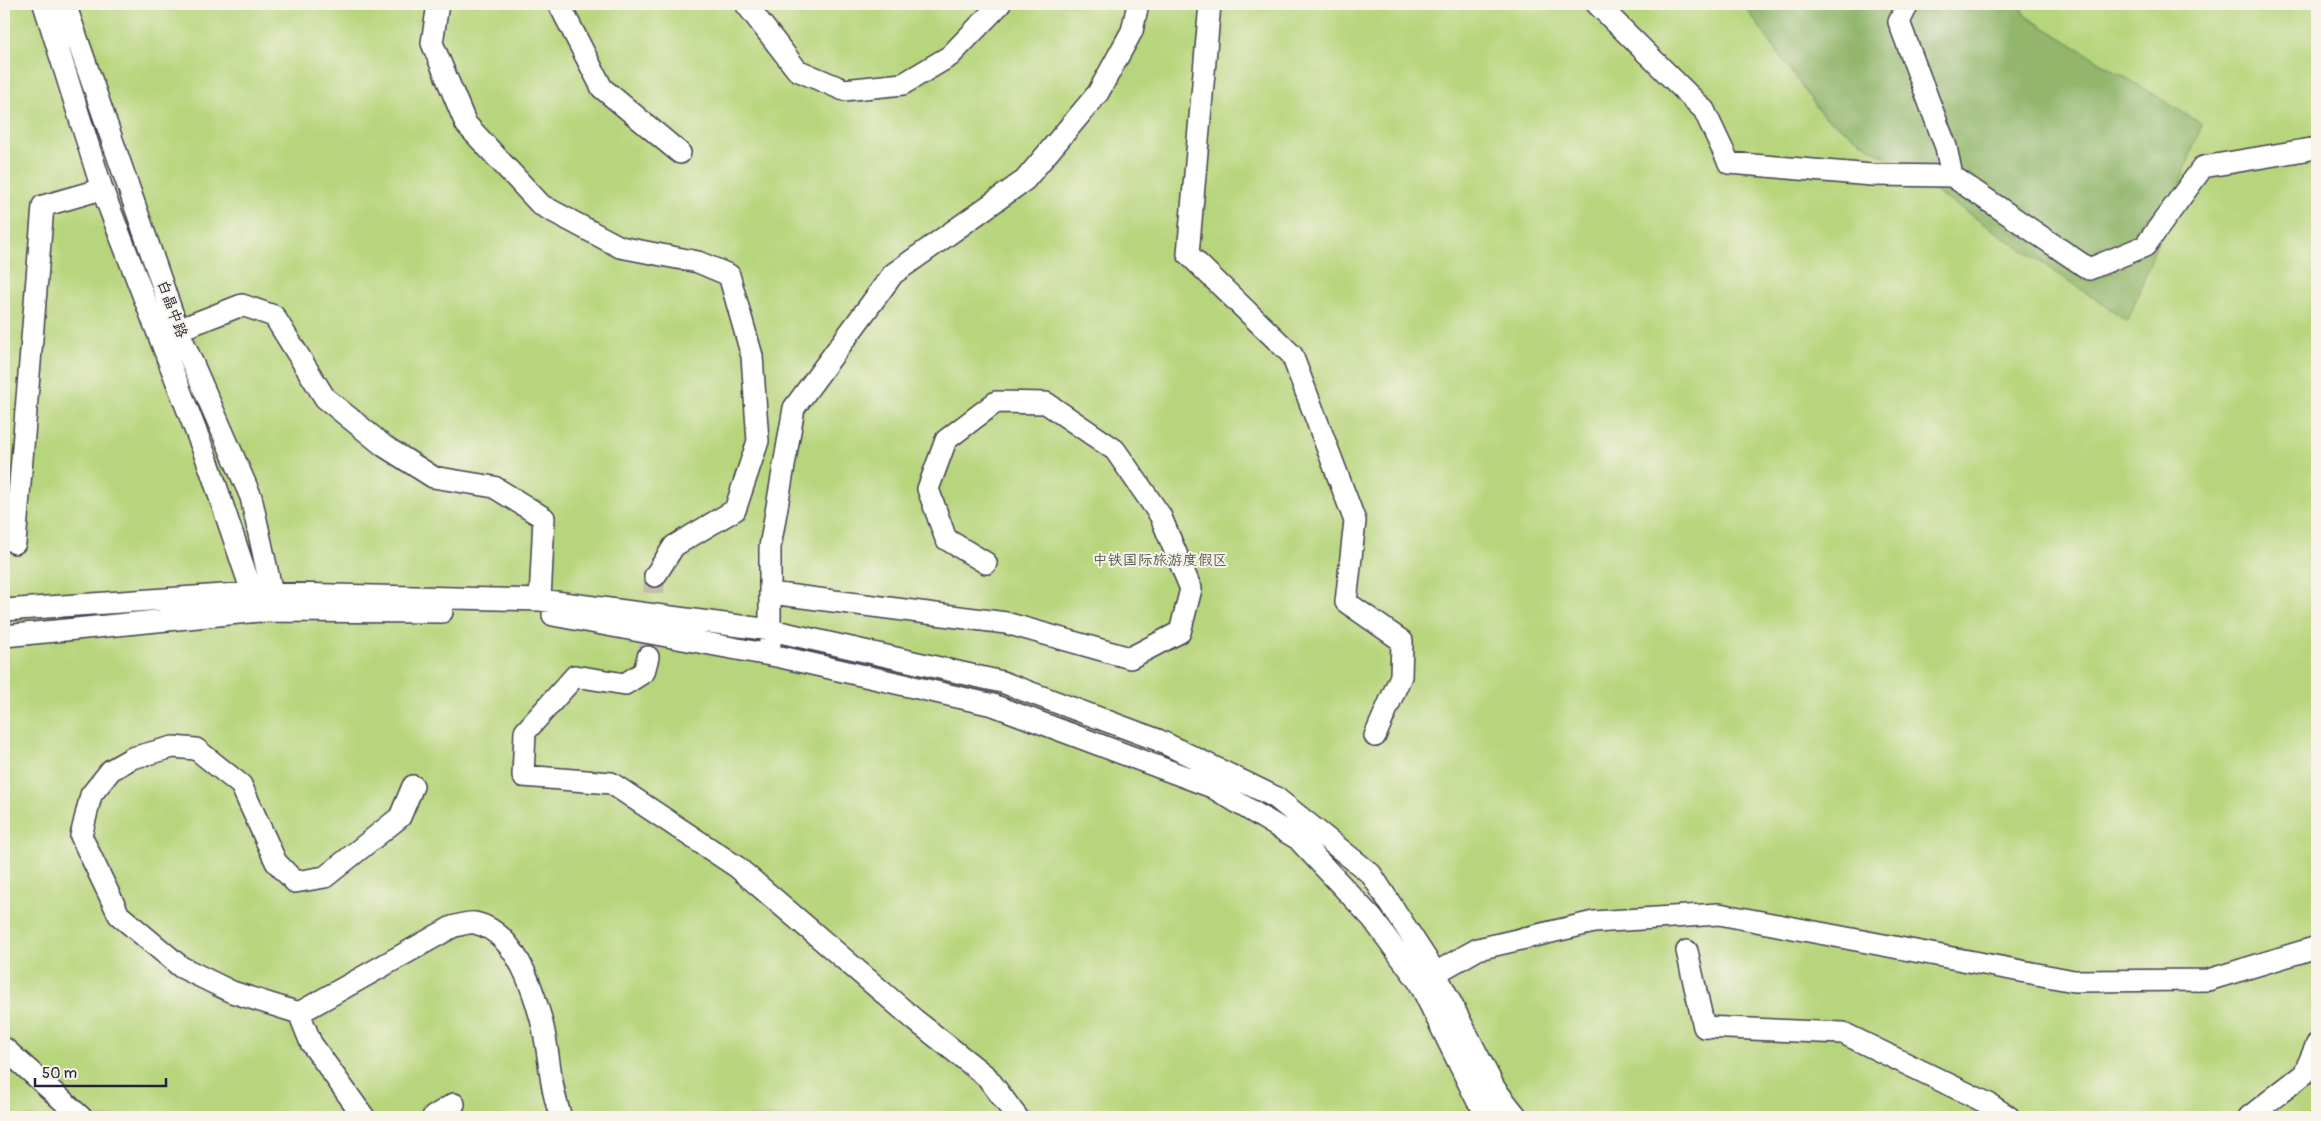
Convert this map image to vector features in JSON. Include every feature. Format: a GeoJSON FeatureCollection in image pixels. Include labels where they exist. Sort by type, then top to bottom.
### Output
{"type":"FeatureCollection","features":[{"type":"Feature","properties":{"kind":"street","name":"白晶中路"},"geometry":{"type":"LineString","coordinates":[[44,4],[102,189],[261,599]]}},
{"type":"Feature","properties":{"kind":"street","name":"白晶中路"},"geometry":{"type":"LineString","coordinates":[[65,4],[178,330],[251,497],[261,599]]}},
{"type":"Feature","properties":{"kind":"street"},"geometry":{"type":"LineString","coordinates":[[438,4],[432,43],[466,124],[541,205],[620,247],[698,262],[729,275],[752,356],[758,441],[735,510],[674,546],[655,576]]}},
{"type":"Feature","properties":{"kind":"street"},"geometry":{"type":"LineString","coordinates":[[559,4],[602,88],[680,153]]}},
{"type":"Feature","properties":{"kind":"street"},"geometry":{"type":"LineString","coordinates":[[746,4],[797,70],[844,90],[903,84],[950,56],[1000,4]]}},
{"type":"Feature","properties":{"kind":"street"},"geometry":{"type":"LineString","coordinates":[[769,655],[771,630],[770,547],[794,408],[893,274],[1025,180],[1098,93],[1132,31],[1138,4]]}},
{"type":"Feature","properties":{"kind":"street"},"geometry":{"type":"LineString","coordinates":[[1210,4],[1188,254],[1292,355],[1323,432],[1355,521],[1346,602],[1402,641],[1401,676],[1375,736]]}},
{"type":"Feature","properties":{"kind":"street"},"geometry":{"type":"LineString","coordinates":[[1597,4],[1704,110],[1729,163],[1872,175],[1952,176],[2089,269],[2145,246],[2203,167],[2317,148]]}},
{"type":"Feature","properties":{"kind":"street"},"geometry":{"type":"LineString","coordinates":[[1908,4],[1900,22],[1946,147],[1952,176]]}},
{"type":"Feature","properties":{"kind":"street"},"geometry":{"type":"LineString","coordinates":[[14,543],[43,206],[102,189]]}},
{"type":"Feature","properties":{"kind":"street"},"geometry":{"type":"LineString","coordinates":[[178,330],[242,305],[274,316],[325,398],[384,446],[433,477],[494,487],[544,518],[540,600]]}},
{"type":"Feature","properties":{"kind":"street"},"geometry":{"type":"LineString","coordinates":[[771,593],[1006,623],[1130,658],[1180,632],[1191,589],[1160,515],[1115,450],[1046,402],[996,402],[946,440],[928,488],[946,539],[986,563]]}},
{"type":"Feature","properties":{"kind":"street"},"geometry":{"type":"LineString","coordinates":[[4,610],[261,599],[540,600],[771,630],[1002,682],[1158,740],[1275,797],[1371,874],[1427,977],[1495,1089],[1517,1117]]}},
{"type":"Feature","properties":{"kind":"street"},"geometry":{"type":"LineString","coordinates":[[4,636],[261,599],[283,611],[536,612],[769,655],[993,705],[1212,787],[1298,839],[1427,977],[1477,1100],[1492,1117]]}},
{"type":"Feature","properties":{"kind":"street"},"geometry":{"type":"LineString","coordinates":[[648,657],[644,672],[625,684],[576,676],[525,732],[523,776],[611,783],[737,867],[915,1020],[988,1077],[1017,1117]]}},
{"type":"Feature","properties":{"kind":"street"},"geometry":{"type":"LineString","coordinates":[[413,786],[400,817],[325,876],[295,882],[276,862],[241,785],[196,749],[174,747],[132,758],[111,770],[90,795],[81,836],[119,915],[181,967],[232,992],[300,1013],[452,926],[474,923],[500,935],[516,954],[540,1013],[554,1100],[560,1117]]}},
{"type":"Feature","properties":{"kind":"street"},"geometry":{"type":"LineString","coordinates":[[1427,977],[1478,949],[1594,922],[1719,914],[2074,981],[2208,980],[2317,947]]}},
{"type":"Feature","properties":{"kind":"street"},"geometry":{"type":"LineString","coordinates":[[1687,951],[1704,1027],[1843,1033],[1989,1104],[2009,1117]]}},
{"type":"Feature","properties":{"kind":"street"},"geometry":{"type":"LineString","coordinates":[[300,1013],[311,1043],[364,1117]]}},
{"type":"Feature","properties":{"kind":"street"},"geometry":{"type":"LineString","coordinates":[[2250,1117],[2304,1074],[2317,1044]]}},
{"type":"Feature","properties":{"kind":"street"},"geometry":{"type":"LineString","coordinates":[[4,1048],[81,1117]]}},
{"type":"Feature","properties":{"kind":"street"},"geometry":{"type":"LineString","coordinates":[[433,1117],[454,1104]]}},
{"type":"Feature","properties":{"kind":"green space","name":"中铁国际旅游度假区"},"geometry":{"type":"Polygon","coordinates":[[[4,4],[2317,4],[2317,1117],[4,1117],[4,4]]]}},
{"type":"Feature","properties":{"kind":"green space"},"geometry":{"type":"Polygon","coordinates":[[[1743,4],[2021,4],[2024,15],[2202,124],[2128,321],[1822,115],[1743,4]]]}},
{"type":"Feature","properties":{"kind":"tunnel"},"geometry":{"type":"LineString","coordinates":[[648,657],[655,576]]}}]}
